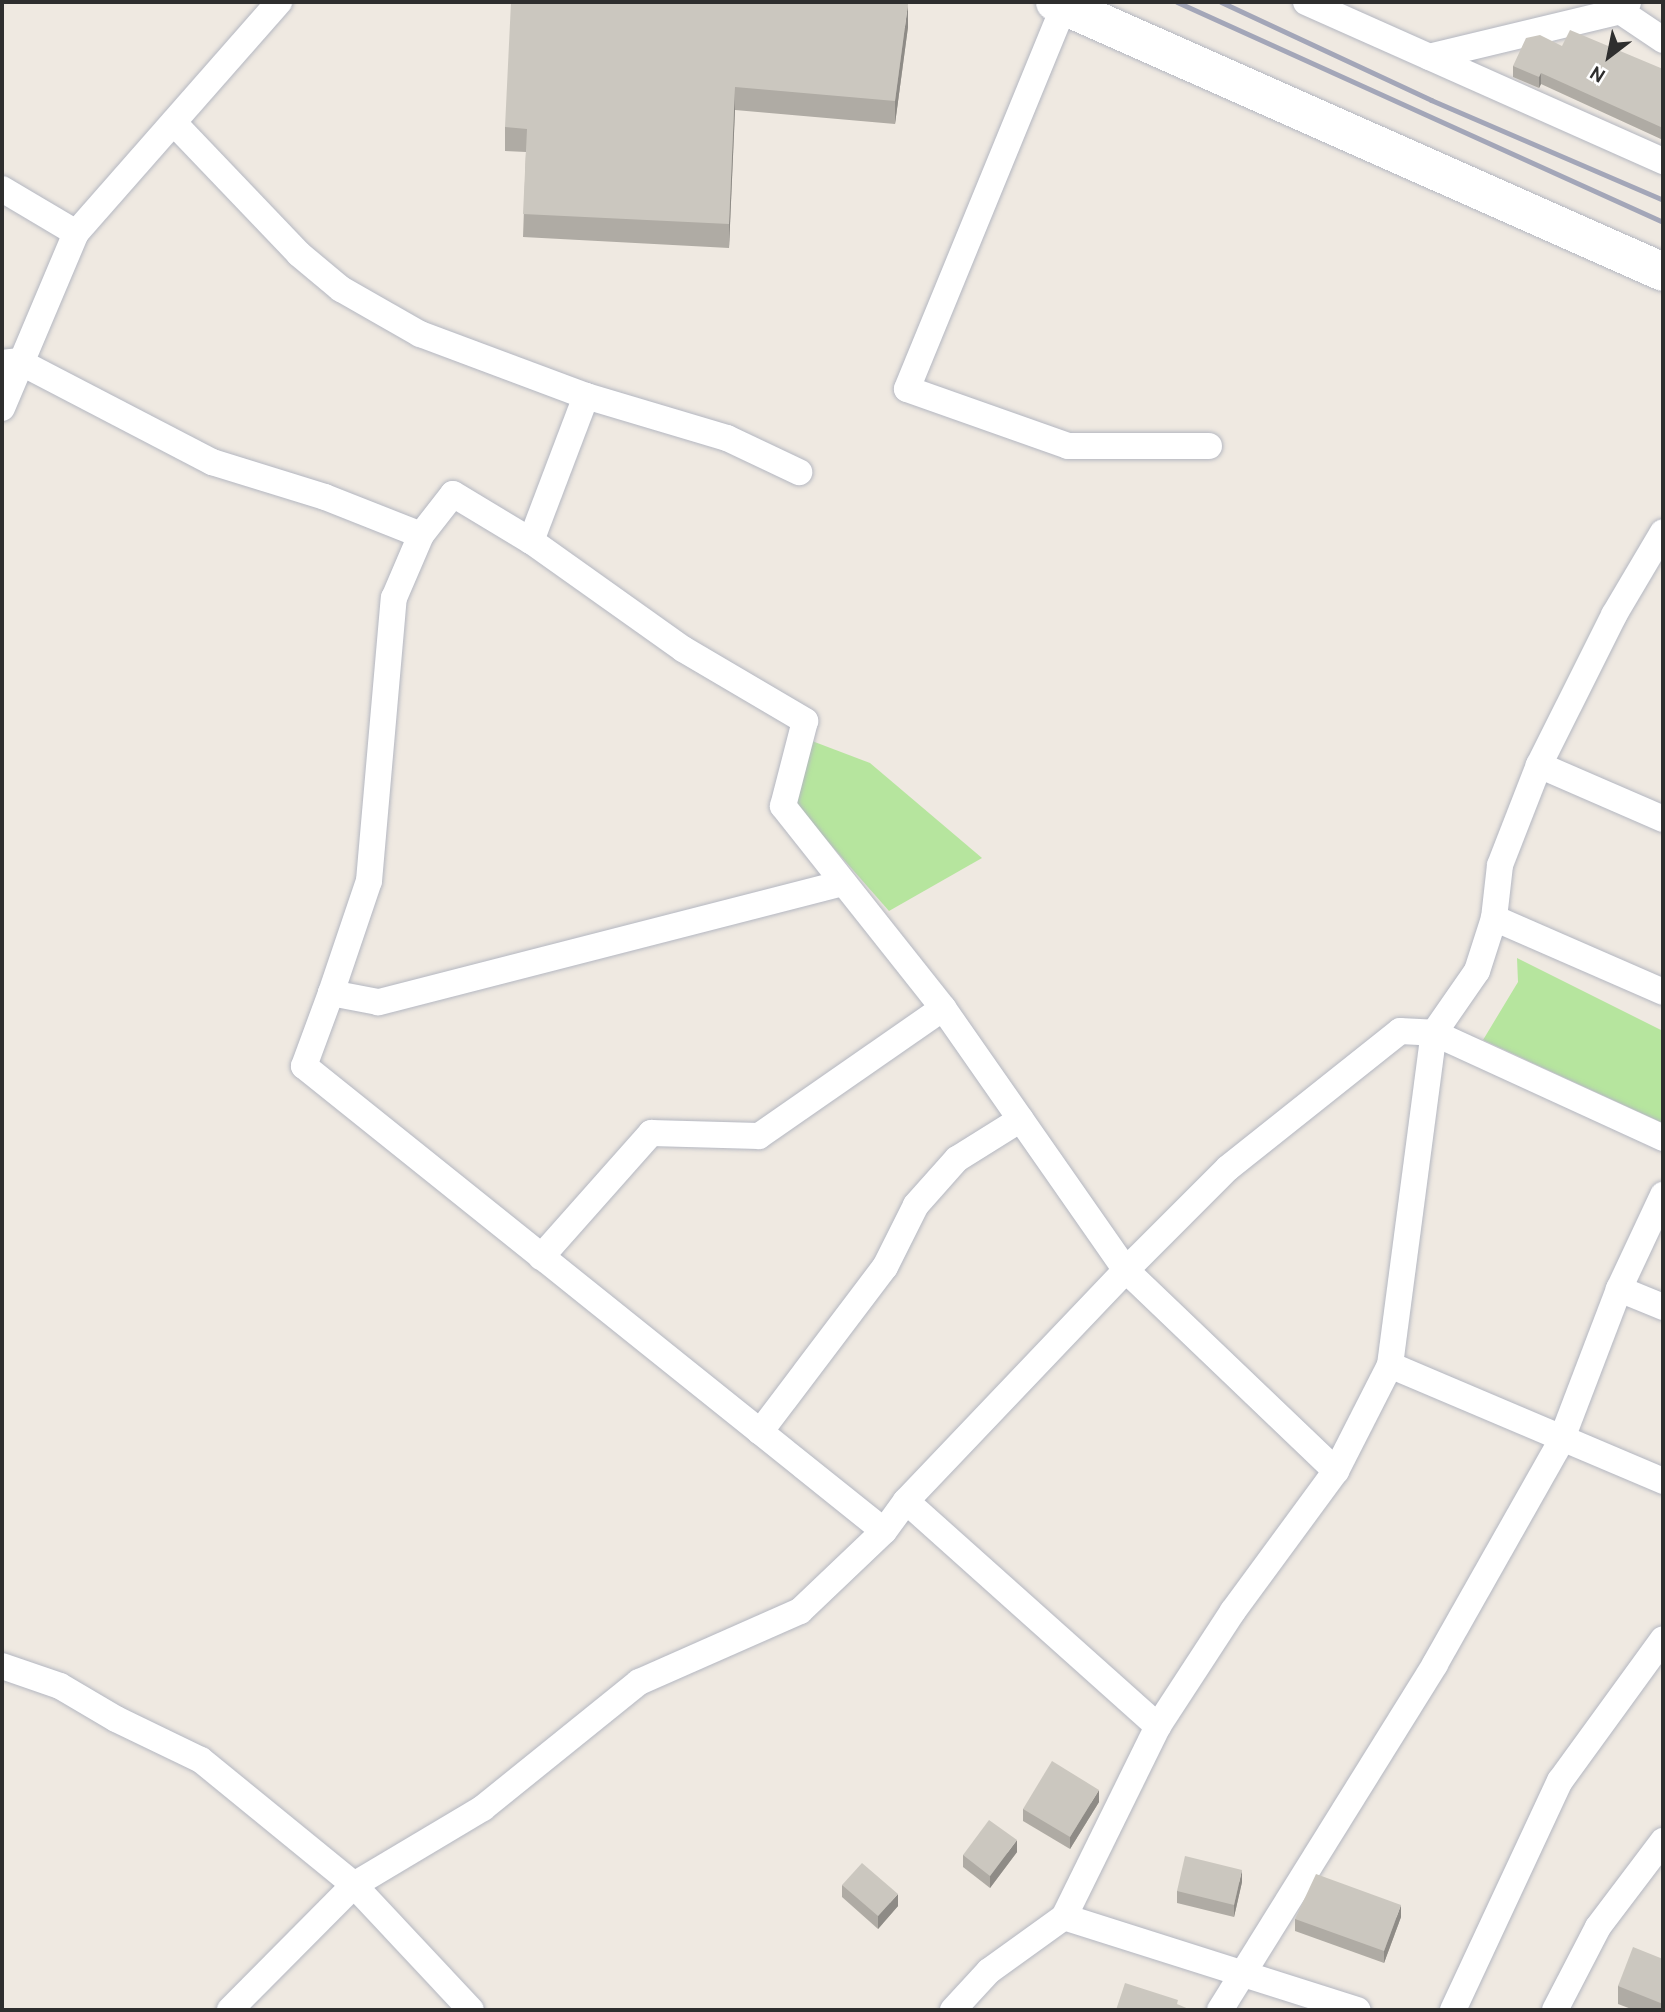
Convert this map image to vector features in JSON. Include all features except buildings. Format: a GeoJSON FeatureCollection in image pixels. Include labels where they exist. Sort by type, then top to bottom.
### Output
{"type":"FeatureCollection","features":[{"type":"Feature","properties":{"kind":"street"},"geometry":{"type":"LineString","coordinates":[[2,408],[10,362],[76,233],[279,2]]}},
{"type":"Feature","properties":{"kind":"street"},"geometry":{"type":"LineString","coordinates":[[1306,2],[1333,8],[1429,57],[1663,161]]}},
{"type":"Feature","properties":{"kind":"street"},"geometry":{"type":"LineString","coordinates":[[1209,446],[1068,446],[907,389],[1059,4],[1663,272]]}},
{"type":"Feature","properties":{"kind":"street"},"geometry":{"type":"LineString","coordinates":[[1429,57],[1624,7],[1663,40]]}},
{"type":"Feature","properties":{"kind":"street"},"geometry":{"type":"LineString","coordinates":[[174,123],[299,254],[341,289],[420,334],[586,396],[727,438],[799,472]]}},
{"type":"Feature","properties":{"kind":"street"},"geometry":{"type":"LineString","coordinates":[[2,189],[76,233]]}},
{"type":"Feature","properties":{"kind":"street"},"geometry":{"type":"LineString","coordinates":[[10,362],[212,462],[325,497],[421,535]]}},
{"type":"Feature","properties":{"kind":"street"},"geometry":{"type":"LineString","coordinates":[[531,541],[586,396]]}},
{"type":"Feature","properties":{"kind":"street"},"geometry":{"type":"LineString","coordinates":[[884,1531],[304,1066],[369,881],[394,598],[421,535],[453,494],[531,541],[683,649],[805,721],[783,806],[943,1008],[1126,1270],[1336,1471]]}},
{"type":"Feature","properties":{"kind":"street"},"geometry":{"type":"LineString","coordinates":[[953,2010],[989,1971],[1064,1917],[1158,1726],[1233,1611],[1336,1471],[1390,1365],[1434,1033],[1477,971],[1494,918],[1500,864],[1539,765],[1614,615],[1663,532]]}},
{"type":"Feature","properties":{"kind":"street"},"geometry":{"type":"LineString","coordinates":[[1539,765],[1663,819]]}},
{"type":"Feature","properties":{"kind":"street"},"geometry":{"type":"LineString","coordinates":[[331,993],[378,1002],[843,883]]}},
{"type":"Feature","properties":{"kind":"street"},"geometry":{"type":"LineString","coordinates":[[1494,918],[1663,992]]}},
{"type":"Feature","properties":{"kind":"street"},"geometry":{"type":"LineString","coordinates":[[541,1256],[651,1133],[759,1136],[943,1008]]}},
{"type":"Feature","properties":{"kind":"street"},"geometry":{"type":"LineString","coordinates":[[230,2010],[354,1885],[483,1808],[639,1682],[800,1611],[884,1531],[906,1501],[1126,1270],[1228,1168],[1400,1031],[1434,1033],[1663,1138]]}},
{"type":"Feature","properties":{"kind":"street"},"geometry":{"type":"LineString","coordinates":[[760,1432],[885,1267],[916,1205],[957,1159],[1021,1119]]}},
{"type":"Feature","properties":{"kind":"street"},"geometry":{"type":"LineString","coordinates":[[1220,2010],[1245,1975],[1435,1664],[1561,1441],[1619,1289],[1663,1195]]}},
{"type":"Feature","properties":{"kind":"street"},"geometry":{"type":"LineString","coordinates":[[1619,1289],[1663,1307]]}},
{"type":"Feature","properties":{"kind":"street"},"geometry":{"type":"LineString","coordinates":[[1390,1365],[1561,1441],[1663,1481]]}},
{"type":"Feature","properties":{"kind":"street"},"geometry":{"type":"LineString","coordinates":[[906,1501],[1158,1726]]}},
{"type":"Feature","properties":{"kind":"street"},"geometry":{"type":"LineString","coordinates":[[1453,2010],[1560,1781],[1663,1639]]}},
{"type":"Feature","properties":{"kind":"street"},"geometry":{"type":"LineString","coordinates":[[2,1667],[60,1686],[116,1719],[201,1760],[354,1885],[471,2010]]}},
{"type":"Feature","properties":{"kind":"street"},"geometry":{"type":"LineString","coordinates":[[1555,2010],[1598,1927],[1663,1841]]}},
{"type":"Feature","properties":{"kind":"street"},"geometry":{"type":"LineString","coordinates":[[1064,1917],[1358,2010]]}},
{"type":"Feature","properties":{"kind":"green space"},"geometry":{"type":"Polygon","coordinates":[[[812,741],[870,763],[982,858],[889,911],[794,803],[812,741]]]}},
{"type":"Feature","properties":{"kind":"green space"},"geometry":{"type":"Polygon","coordinates":[[[1517,958],[1663,1031],[1663,1123],[1483,1040],[1518,982],[1517,958]]]}},
{"type":"Feature","properties":{"kind":"railway"},"geometry":{"type":"LineString","coordinates":[[1177,2],[1663,222]]}},
{"type":"Feature","properties":{"kind":"railway"},"geometry":{"type":"LineString","coordinates":[[1221,2],[1431,100],[1663,200]]}}]}
